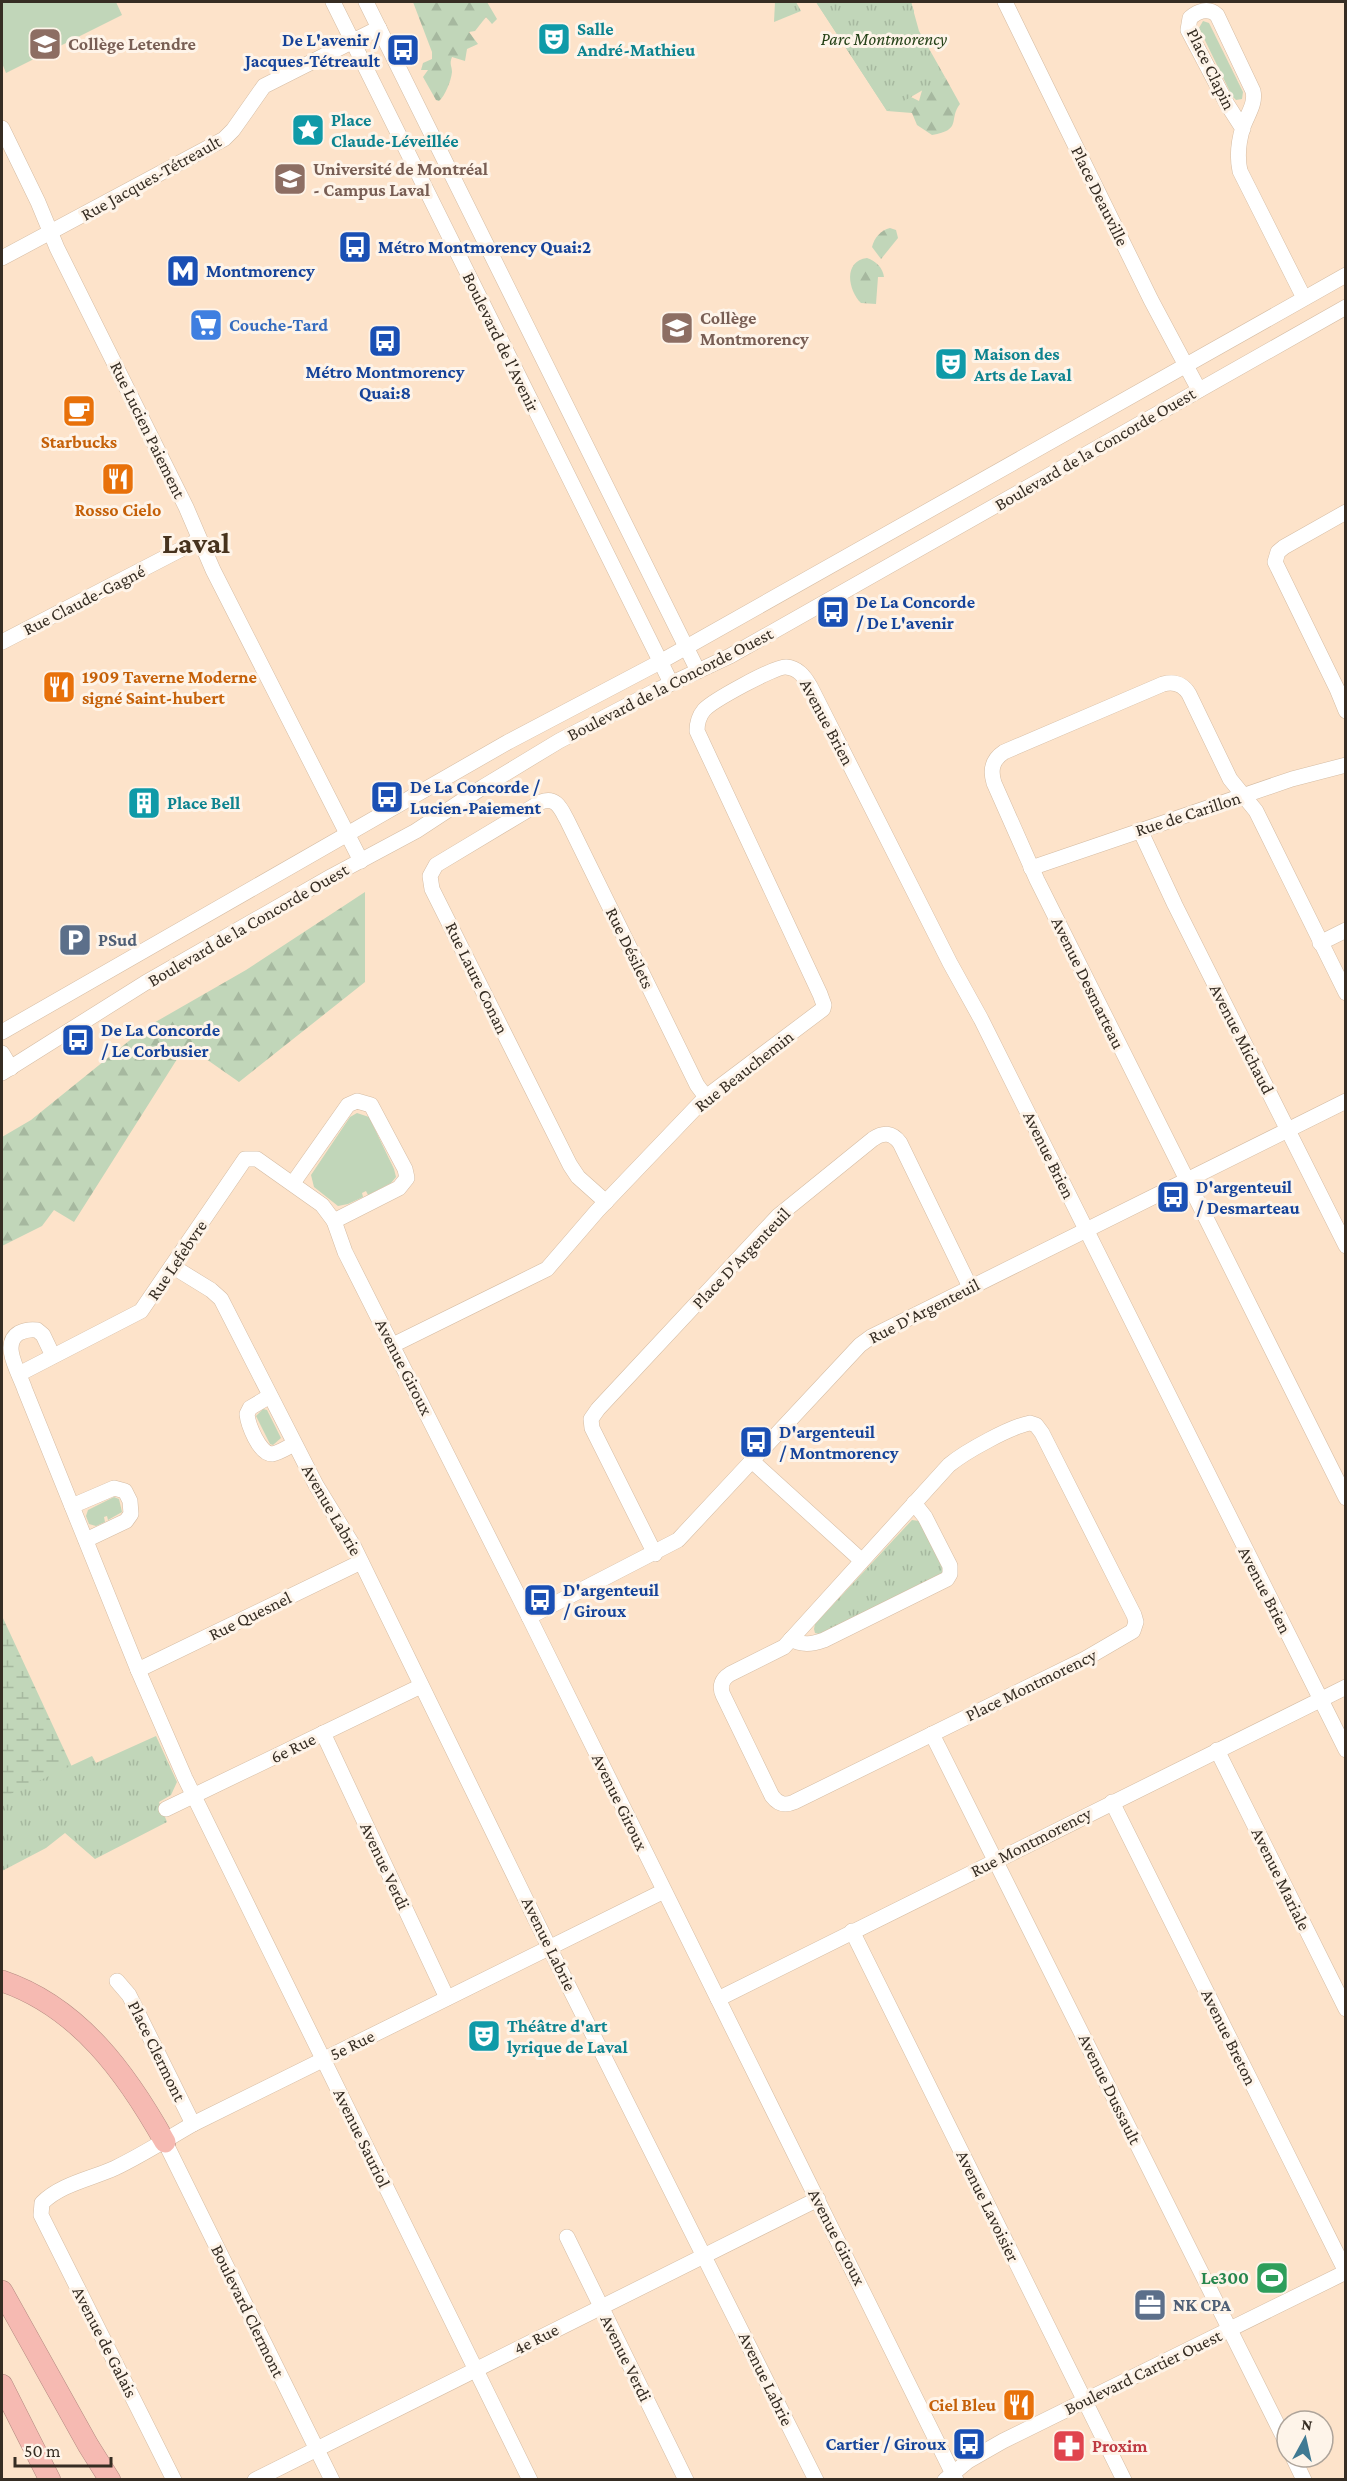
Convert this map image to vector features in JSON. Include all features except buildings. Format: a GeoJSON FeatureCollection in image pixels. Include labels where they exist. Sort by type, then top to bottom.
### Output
{"type":"FeatureCollection","features":[{"type":"Feature","properties":{"kind":"highway"},"geometry":{"type":"LineString","coordinates":[[2,1981],[23,1990],[58,2011],[100,2046],[133,2087],[165,2142]]}},
{"type":"Feature","properties":{"kind":"highway"},"geometry":{"type":"LineString","coordinates":[[2,2291],[110,2480]]}},
{"type":"Feature","properties":{"kind":"highway"},"geometry":{"type":"LineString","coordinates":[[2,2385],[50,2480]]}},
{"type":"Feature","properties":{"kind":"highway"},"geometry":{"type":"LineString","coordinates":[[88,2445],[104,2480]]}},
{"type":"Feature","properties":{"kind":"street","name":"Boulevard de l'Avenir"},"geometry":{"type":"LineString","coordinates":[[333,2],[671,683]]}},
{"type":"Feature","properties":{"kind":"street","name":"Boulevard de l'Avenir"},"geometry":{"type":"LineString","coordinates":[[366,2],[699,671]]}},
{"type":"Feature","properties":{"kind":"street","name":"Place Deauville"},"geometry":{"type":"LineString","coordinates":[[1005,2],[1199,390]]}},
{"type":"Feature","properties":{"kind":"street","name":"Place Clapin"},"geometry":{"type":"LineString","coordinates":[[1243,129],[1227,104],[1188,30],[1190,18],[1204,10],[1212,11],[1217,15],[1253,91],[1254,101],[1243,129],[1240,171],[1304,298]]}},
{"type":"Feature","properties":{"kind":"street","name":"Rue Jacques-Tétreault"},"geometry":{"type":"LineString","coordinates":[[2,258],[224,139],[264,86],[379,28]]}},
{"type":"Feature","properties":{"kind":"street","name":"Rue Lucien Paiement"},"geometry":{"type":"LineString","coordinates":[[2,128],[186,507],[199,540],[361,861]]}},
{"type":"Feature","properties":{"kind":"street","name":"Boulevard de la Concorde Ouest"},"geometry":{"type":"LineString","coordinates":[[2,1032],[508,742],[660,662],[1346,275]]}},
{"type":"Feature","properties":{"kind":"street","name":"Boulevard de la Concorde Ouest"},"geometry":{"type":"LineString","coordinates":[[6,1070],[146,983],[416,831],[559,741],[739,651],[1346,307]]}},
{"type":"Feature","properties":{"kind":"street"},"geometry":{"type":"LineString","coordinates":[[1346,512],[1284,547],[1276,555],[1275,562],[1346,711]]}},
{"type":"Feature","properties":{"kind":"street","name":"Rue Claude-Gagné"},"geometry":{"type":"LineString","coordinates":[[2,642],[199,540]]}},
{"type":"Feature","properties":{"kind":"street","name":"Avenue Brien"},"geometry":{"type":"LineString","coordinates":[[697,722],[708,706],[773,670],[789,667],[804,677],[981,1019],[1346,1750]]}},
{"type":"Feature","properties":{"kind":"street","name":"Avenue Desmarteau"},"geometry":{"type":"LineString","coordinates":[[1244,795],[1230,779],[1187,691],[1178,684],[1163,684],[1004,752],[996,759],[992,770],[994,783],[1031,868],[1346,1498]]}},
{"type":"Feature","properties":{"kind":"street","name":"Rue Beauchemin"},"geometry":{"type":"LineString","coordinates":[[393,1345],[541,1273],[706,1097],[820,1012],[824,1005],[698,738],[697,722]]}},
{"type":"Feature","properties":{"kind":"street","name":"Rue de Carillon"},"geometry":{"type":"LineString","coordinates":[[1031,868],[1244,795],[1346,765]]}},
{"type":"Feature","properties":{"kind":"street"},"geometry":{"type":"LineString","coordinates":[[1244,795],[1256,811],[1346,993]]}},
{"type":"Feature","properties":{"kind":"street","name":"Rue Désilets"},"geometry":{"type":"LineString","coordinates":[[553,801],[563,813],[697,1085],[706,1097]]}},
{"type":"Feature","properties":{"kind":"street","name":"Rue Laure Conan"},"geometry":{"type":"LineString","coordinates":[[553,801],[541,802],[442,861],[431,870],[429,880],[573,1172],[606,1202]]}},
{"type":"Feature","properties":{"kind":"street","name":"Avenue Michaud"},"geometry":{"type":"LineString","coordinates":[[1140,830],[1175,905],[1346,1246]]}},
{"type":"Feature","properties":{"kind":"street"},"geometry":{"type":"LineString","coordinates":[[1320,943],[1346,930]]}},
{"type":"Feature","properties":{"kind":"street"},"geometry":{"type":"LineString","coordinates":[[2,1053],[6,1070]]}},
{"type":"Feature","properties":{"kind":"street"},"geometry":{"type":"LineString","coordinates":[[293,1182],[348,1106],[357,1101],[371,1105],[404,1167],[407,1178],[399,1188],[333,1221]]}},
{"type":"Feature","properties":{"kind":"street","name":"Rue D'Argenteuil"},"geometry":{"type":"LineString","coordinates":[[529,1617],[672,1545],[685,1534],[865,1341],[1346,1101]]}},
{"type":"Feature","properties":{"kind":"street","name":"Place D'Argenteuil"},"geometry":{"type":"LineString","coordinates":[[655,1554],[592,1428],[591,1419],[785,1210],[873,1139],[884,1134],[893,1135],[900,1143],[970,1287]]}},
{"type":"Feature","properties":{"kind":"street","name":"Avenue Giroux"},"geometry":{"type":"LineString","coordinates":[[248,1158],[257,1159],[293,1182],[322,1205],[333,1221],[345,1252],[818,2199],[951,2477]]}},
{"type":"Feature","properties":{"kind":"street","name":"Rue Lefebvre"},"geometry":{"type":"LineString","coordinates":[[19,1374],[141,1311],[240,1164],[248,1158]]}},
{"type":"Feature","properties":{"kind":"street","name":"Avenue Labrie"},"geometry":{"type":"LineString","coordinates":[[172,1266],[211,1290],[221,1299],[323,1499],[352,1542],[549,1947],[816,2480]]}},
{"type":"Feature","properties":{"kind":"street"},"geometry":{"type":"LineString","coordinates":[[54,1356],[43,1335],[37,1330],[28,1329],[11,1340],[9,1348],[19,1374],[138,1670],[194,1796]]}},
{"type":"Feature","properties":{"kind":"street","name":"Avenue Labrie"},"geometry":{"type":"LineString","coordinates":[[270,1396],[249,1408],[247,1414],[261,1447],[266,1453],[273,1453],[294,1444]]}},
{"type":"Feature","properties":{"kind":"street","name":"Place Montmorency"},"geometry":{"type":"LineString","coordinates":[[1036,1425],[1053,1454],[1136,1622],[1135,1629],[1127,1636],[932,1734],[794,1802],[784,1804],[776,1800],[723,1695],[721,1686],[727,1676],[782,1648],[914,1503],[944,1470],[965,1453],[1021,1426],[1036,1425]]}},
{"type":"Feature","properties":{"kind":"street"},"geometry":{"type":"LineString","coordinates":[[752,1461],[861,1560]]}},
{"type":"Feature","properties":{"kind":"street"},"geometry":{"type":"LineString","coordinates":[[72,1506],[114,1488],[124,1491],[130,1501],[131,1515],[126,1521],[86,1540]]}},
{"type":"Feature","properties":{"kind":"street"},"geometry":{"type":"LineString","coordinates":[[791,1639],[801,1644],[824,1641],[947,1579],[950,1566],[925,1517],[914,1503]]}},
{"type":"Feature","properties":{"kind":"street","name":"Rue Quesnel"},"geometry":{"type":"LineString","coordinates":[[138,1670],[362,1562]]}},
{"type":"Feature","properties":{"kind":"street","name":"6e Rue"},"geometry":{"type":"LineString","coordinates":[[166,1809],[421,1686]]}},
{"type":"Feature","properties":{"kind":"street","name":"Rue Montmorency"},"geometry":{"type":"LineString","coordinates":[[718,1999],[1346,1687]]}},
{"type":"Feature","properties":{"kind":"street","name":"Avenue Verdi"},"geometry":{"type":"LineString","coordinates":[[323,1734],[447,1998]]}},
{"type":"Feature","properties":{"kind":"street","name":"Avenue Dussault"},"geometry":{"type":"LineString","coordinates":[[932,1734],[1275,2420]]}},
{"type":"Feature","properties":{"kind":"street","name":"Avenue Mariale"},"geometry":{"type":"LineString","coordinates":[[1217,1750],[1346,2008]]}},
{"type":"Feature","properties":{"kind":"street","name":"Avenue Sauriol"},"geometry":{"type":"LineString","coordinates":[[194,1796],[530,2480]]}},
{"type":"Feature","properties":{"kind":"street","name":"Avenue Breton"},"geometry":{"type":"LineString","coordinates":[[1112,1802],[1345,2272]]}},
{"type":"Feature","properties":{"kind":"street","name":"5e Rue"},"geometry":{"type":"LineString","coordinates":[[42,2203],[78,2182],[112,2169],[165,2142],[193,2124],[664,1891]]}},
{"type":"Feature","properties":{"kind":"street","name":"Avenue Lavoisier"},"geometry":{"type":"LineString","coordinates":[[852,1931],[1124,2480]]}},
{"type":"Feature","properties":{"kind":"street","name":"Place Clermont"},"geometry":{"type":"LineString","coordinates":[[117,1981],[129,1995],[193,2124]]}},
{"type":"Feature","properties":{"kind":"street","name":"Boulevard Clermont"},"geometry":{"type":"LineString","coordinates":[[165,2142],[332,2480]]}},
{"type":"Feature","properties":{"kind":"street","name":"4e Rue"},"geometry":{"type":"LineString","coordinates":[[255,2480],[818,2199]]}},
{"type":"Feature","properties":{"kind":"street","name":"Avenue de Galais"},"geometry":{"type":"LineString","coordinates":[[42,2203],[41,2215],[174,2480]]}},
{"type":"Feature","properties":{"kind":"street","name":"Avenue Verdi"},"geometry":{"type":"LineString","coordinates":[[567,2237],[686,2480]]}},
{"type":"Feature","properties":{"kind":"street","name":"Boulevard Cartier Ouest"},"geometry":{"type":"LineString","coordinates":[[951,2477],[992,2447],[1345,2272]]}},
{"type":"Feature","properties":{"kind":"green space","name":"Collège Letendre"},"geometry":{"type":"Polygon","coordinates":[[[2,2],[116,2],[122,15],[6,73],[2,63],[2,2]]]}},
{"type":"Feature","properties":{"kind":"green space"},"geometry":{"type":"Polygon","coordinates":[[[413,2],[487,2],[497,19],[492,24],[486,17],[475,31],[469,32],[478,44],[467,49],[465,61],[452,57],[450,80],[439,101],[436,100],[423,77],[428,70],[421,70],[423,63],[432,59],[432,52],[413,2]]]}},
{"type":"Feature","properties":{"kind":"green space"},"geometry":{"type":"Polygon","coordinates":[[[775,2],[796,2],[801,11],[774,22],[775,2]]]}},
{"type":"Feature","properties":{"kind":"green space","name":"Parc Montmorency"},"geometry":{"type":"Polygon","coordinates":[[[816,2],[911,2],[914,11],[911,97],[919,101],[923,87],[945,77],[960,104],[951,127],[942,133],[932,135],[917,125],[912,113],[887,111],[816,2]]]}},
{"type":"Feature","properties":{"kind":"green space","name":"Parc Montmorency"},"geometry":{"type":"Polygon","coordinates":[[[816,2],[911,2],[919,31],[945,77],[887,111],[816,2]]]}},
{"type":"Feature","properties":{"kind":"green space"},"geometry":{"type":"Polygon","coordinates":[[[1203,21],[1209,23],[1243,92],[1242,99],[1236,100],[1232,96],[1199,28],[1203,21]]]}},
{"type":"Feature","properties":{"kind":"green space"},"geometry":{"type":"Polygon","coordinates":[[[890,228],[896,230],[898,238],[881,259],[872,247],[878,235],[890,228]]]}},
{"type":"Feature","properties":{"kind":"green space"},"geometry":{"type":"Polygon","coordinates":[[[867,258],[878,265],[884,277],[878,277],[876,304],[861,303],[851,284],[851,270],[854,264],[867,258]]]}},
{"type":"Feature","properties":{"kind":"green space"},"geometry":{"type":"Polygon","coordinates":[[[365,892],[365,982],[239,1082],[186,1045],[74,1222],[54,1210],[42,1226],[2,1246],[2,1137],[31,1120],[145,1028],[246,970],[365,892]]]}},
{"type":"Feature","properties":{"kind":"green space"},"geometry":{"type":"Polygon","coordinates":[[[357,1113],[369,1117],[396,1177],[391,1183],[368,1195],[366,1191],[362,1193],[363,1197],[338,1206],[314,1187],[311,1175],[350,1117],[357,1113]]]}},
{"type":"Feature","properties":{"kind":"green space"},"geometry":{"type":"Polygon","coordinates":[[[263,1409],[267,1410],[281,1438],[273,1445],[270,1444],[256,1416],[263,1409]]]}},
{"type":"Feature","properties":{"kind":"green space"},"geometry":{"type":"Polygon","coordinates":[[[114,1497],[119,1499],[122,1512],[108,1520],[107,1516],[104,1517],[105,1522],[96,1526],[89,1524],[86,1516],[88,1510],[114,1497]]]}},
{"type":"Feature","properties":{"kind":"green space"},"geometry":{"type":"Polygon","coordinates":[[[912,1520],[919,1521],[943,1567],[943,1573],[823,1635],[815,1633],[815,1624],[912,1520]]]}},
{"type":"Feature","properties":{"kind":"green space"},"geometry":{"type":"Polygon","coordinates":[[[2,1616],[79,1782],[2,1866],[2,1616]]]}},
{"type":"Feature","properties":{"kind":"green space"},"geometry":{"type":"Polygon","coordinates":[[[156,1736],[177,1782],[171,1795],[159,1802],[167,1822],[95,1859],[65,1833],[46,1848],[2,1871],[2,1798],[92,1756],[96,1763],[156,1736]]]}},
{"type":"Feature","properties":{"kind":"place","name":"Salle André-Mathieu"},"geometry":{"type":"Point","coordinates":[554,39]}},
{"type":"Feature","properties":{"kind":"place","name":"Collège Letendre"},"geometry":{"type":"Point","coordinates":[45,44]}},
{"type":"Feature","properties":{"kind":"place","name":"De L'avenir / Jacques-Tétreault"},"geometry":{"type":"Point","coordinates":[403,50]}},
{"type":"Feature","properties":{"kind":"place","name":"Place Claude-Léveillée"},"geometry":{"type":"Point","coordinates":[308,130]}},
{"type":"Feature","properties":{"kind":"place","name":"Université de Montréal - Campus Laval"},"geometry":{"type":"Point","coordinates":[290,179]}},
{"type":"Feature","properties":{"kind":"place","name":"Métro Montmorency Quai:2"},"geometry":{"type":"Point","coordinates":[355,247]}},
{"type":"Feature","properties":{"kind":"place","name":"Montmorency"},"geometry":{"type":"Point","coordinates":[183,271]}},
{"type":"Feature","properties":{"kind":"place","name":"Couche-Tard"},"geometry":{"type":"Point","coordinates":[206,325]}},
{"type":"Feature","properties":{"kind":"place","name":"Collège Montmorency"},"geometry":{"type":"Point","coordinates":[677,328]}},
{"type":"Feature","properties":{"kind":"place","name":"Métro Montmorency Quai:8"},"geometry":{"type":"Point","coordinates":[385,341]}},
{"type":"Feature","properties":{"kind":"place","name":"Maison des Arts de Laval"},"geometry":{"type":"Point","coordinates":[951,364]}},
{"type":"Feature","properties":{"kind":"place","name":"Starbucks"},"geometry":{"type":"Point","coordinates":[79,411]}},
{"type":"Feature","properties":{"kind":"place","name":"Rosso Cielo"},"geometry":{"type":"Point","coordinates":[118,479]}},
{"type":"Feature","properties":{"kind":"place","name":"De La Concorde / De L'avenir"},"geometry":{"type":"Point","coordinates":[833,612]}},
{"type":"Feature","properties":{"kind":"place","name":"1909 Taverne Moderne signé Saint-hubert"},"geometry":{"type":"Point","coordinates":[59,687]}},
{"type":"Feature","properties":{"kind":"place","name":"De La Concorde / Lucien-Paiement"},"geometry":{"type":"Point","coordinates":[387,797]}},
{"type":"Feature","properties":{"kind":"place","name":"Place Bell"},"geometry":{"type":"Point","coordinates":[144,803]}},
{"type":"Feature","properties":{"kind":"place","name":"PSud"},"geometry":{"type":"Point","coordinates":[75,940]}},
{"type":"Feature","properties":{"kind":"place","name":"De La Concorde / Le Corbusier"},"geometry":{"type":"Point","coordinates":[78,1040]}},
{"type":"Feature","properties":{"kind":"place","name":"D'argenteuil / Desmarteau"},"geometry":{"type":"Point","coordinates":[1173,1197]}},
{"type":"Feature","properties":{"kind":"place","name":"D'argenteuil / Montmorency"},"geometry":{"type":"Point","coordinates":[756,1442]}},
{"type":"Feature","properties":{"kind":"place","name":"D'argenteuil / Giroux"},"geometry":{"type":"Point","coordinates":[540,1600]}},
{"type":"Feature","properties":{"kind":"place","name":"Théâtre d'art lyrique de Laval"},"geometry":{"type":"Point","coordinates":[484,2036]}},
{"type":"Feature","properties":{"kind":"place","name":"Le300"},"geometry":{"type":"Point","coordinates":[1272,2278]}},
{"type":"Feature","properties":{"kind":"place","name":"NK CPA"},"geometry":{"type":"Point","coordinates":[1150,2305]}},
{"type":"Feature","properties":{"kind":"place","name":"Ciel Bleu"},"geometry":{"type":"Point","coordinates":[1019,2405]}},
{"type":"Feature","properties":{"kind":"place","name":"Cartier / Giroux"},"geometry":{"type":"Point","coordinates":[969,2444]}},
{"type":"Feature","properties":{"kind":"place","name":"Proxim"},"geometry":{"type":"Point","coordinates":[1069,2446]}},
{"type":"Feature","properties":{"kind":"district","name":"Laval"},"geometry":{"type":"Point","coordinates":[196,542]}}]}
